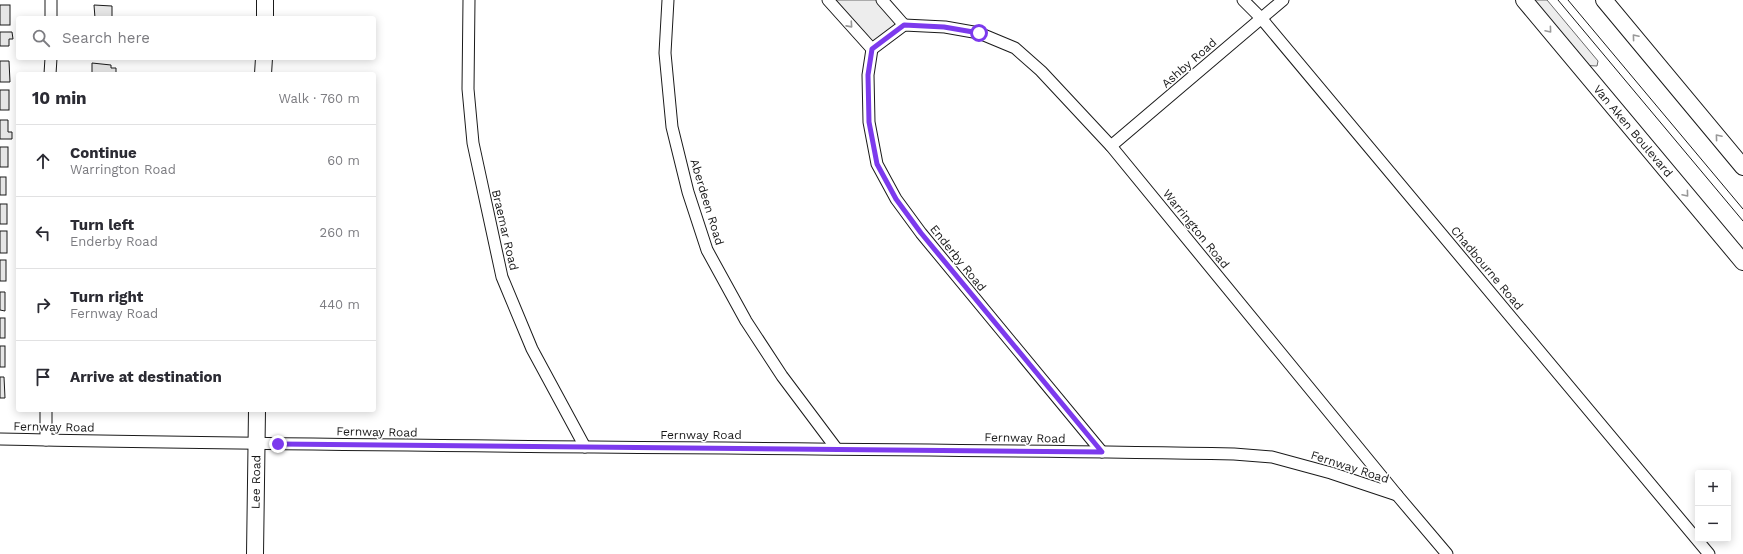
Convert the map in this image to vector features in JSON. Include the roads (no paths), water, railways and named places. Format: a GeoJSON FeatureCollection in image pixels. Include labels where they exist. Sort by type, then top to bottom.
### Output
{"type":"FeatureCollection","features":[{"type":"Feature","properties":{"kind":"main road"},"geometry":{"type":"LineString","coordinates":[[264,16],[265,0]]}},
{"type":"Feature","properties":{"kind":"main road","name":"Van Aken Boulevard"},"geometry":{"type":"LineString","coordinates":[[1524,0],[1743,262]]}},
{"type":"Feature","properties":{"kind":"main road"},"geometry":{"type":"LineString","coordinates":[[1604,0],[1743,167]]}},
{"type":"Feature","properties":{"kind":"main road"},"geometry":{"type":"LineString","coordinates":[[263,72],[264,60]]}},
{"type":"Feature","properties":{"kind":"main road","name":"Lee Road"},"geometry":{"type":"LineString","coordinates":[[255,554],[257,412]]}},
{"type":"Feature","properties":{"kind":"street"},"geometry":{"type":"LineString","coordinates":[[51,0],[51,16]]}},
{"type":"Feature","properties":{"kind":"street","name":"Braemar Road"},"geometry":{"type":"LineString","coordinates":[[469,0],[468,89],[473,143],[502,277],[532,348],[585,447]]}},
{"type":"Feature","properties":{"kind":"street","name":"Aberdeen Road"},"geometry":{"type":"LineString","coordinates":[[668,0],[665,53],[672,127],[688,192],[707,250],[746,321],[782,376],[836,448]]}},
{"type":"Feature","properties":{"kind":"street"},"geometry":{"type":"LineString","coordinates":[[828,0],[872,49],[904,25],[882,0]]}},
{"type":"Feature","properties":{"kind":"street","name":"Chadbourne Road"},"geometry":{"type":"LineString","coordinates":[[1243,0],[1261,18],[1709,554]]}},
{"type":"Feature","properties":{"kind":"street","name":"Ashby Road"},"geometry":{"type":"LineString","coordinates":[[1112,146],[1283,0]]}},
{"type":"Feature","properties":{"kind":"street","name":"Warrington Road"},"geometry":{"type":"LineString","coordinates":[[904,25],[944,27],[979,33],[1015,48],[1041,71],[1112,146],[1397,496],[1447,554]]}},
{"type":"Feature","properties":{"kind":"street","name":"Enderby Road"},"geometry":{"type":"LineString","coordinates":[[872,49],[868,75],[869,122],[877,164],[896,199],[921,233],[1102,452]]}},
{"type":"Feature","properties":{"kind":"street"},"geometry":{"type":"LineString","coordinates":[[50,72],[51,60]]}},
{"type":"Feature","properties":{"kind":"street"},"geometry":{"type":"LineString","coordinates":[[46,412],[46,440]]}},
{"type":"Feature","properties":{"kind":"street","name":"Fernway Road"},"geometry":{"type":"LineString","coordinates":[[0,440],[256,444],[836,448],[1234,454],[1272,457],[1331,473],[1397,496]]}},
{"type":"Feature","properties":{"kind":"tram line"},"geometry":{"type":"LineString","coordinates":[[1558,0],[1743,221]]}},
{"type":"Feature","properties":{"kind":"tram line"},"geometry":{"type":"LineString","coordinates":[[1568,0],[1743,209]]}}]}
